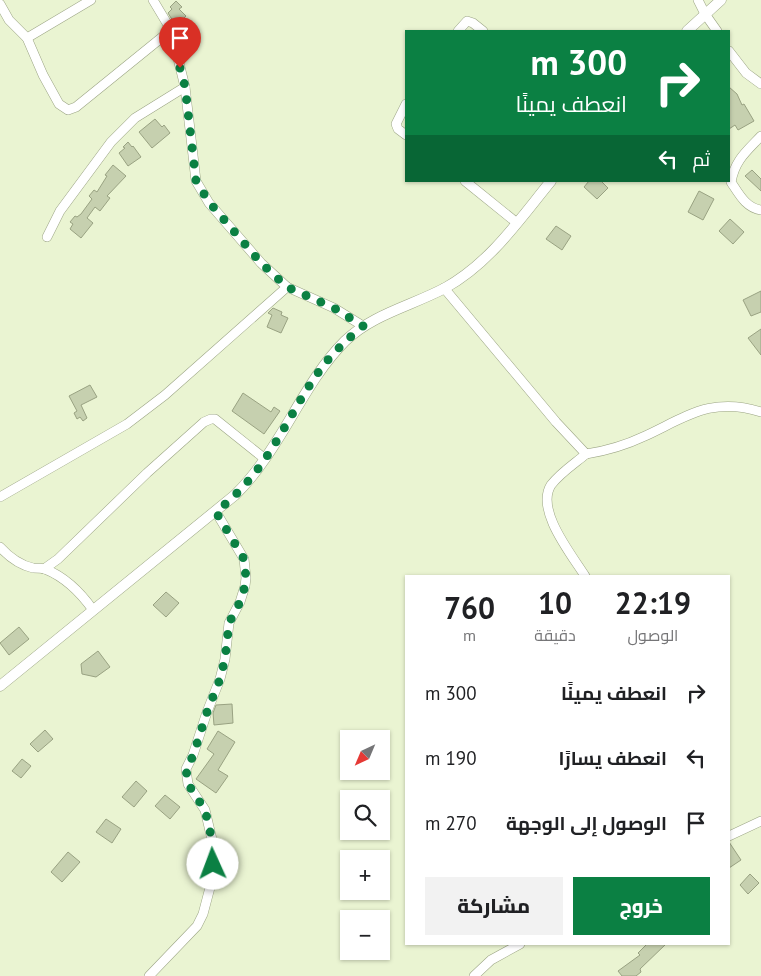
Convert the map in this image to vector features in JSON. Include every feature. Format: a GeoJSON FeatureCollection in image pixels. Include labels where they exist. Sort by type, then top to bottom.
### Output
{"type":"FeatureCollection","features":[{"type":"Feature","properties":{"kind":"street"},"geometry":{"type":"LineString","coordinates":[[26,38],[91,0]]}},
{"type":"Feature","properties":{"kind":"street"},"geometry":{"type":"LineString","coordinates":[[153,0],[171,30],[185,86],[196,181],[209,202],[261,263],[287,287],[334,308],[363,326]]}},
{"type":"Feature","properties":{"kind":"street"},"geometry":{"type":"LineString","coordinates":[[698,0],[716,30]]}},
{"type":"Feature","properties":{"kind":"street"},"geometry":{"type":"LineString","coordinates":[[688,30],[721,0]]}},
{"type":"Feature","properties":{"kind":"street"},"geometry":{"type":"LineString","coordinates":[[0,4],[9,20],[26,38],[59,104],[68,110],[76,107],[171,30]]}},
{"type":"Feature","properties":{"kind":"street"},"geometry":{"type":"LineString","coordinates":[[459,30],[467,21],[482,30]]}},
{"type":"Feature","properties":{"kind":"street"},"geometry":{"type":"LineString","coordinates":[[730,52],[746,73],[761,84]]}},
{"type":"Feature","properties":{"kind":"street"},"geometry":{"type":"LineString","coordinates":[[47,237],[60,211],[111,142],[135,118],[185,86]]}},
{"type":"Feature","properties":{"kind":"street"},"geometry":{"type":"LineString","coordinates":[[405,106],[396,124],[405,134]]}},
{"type":"Feature","properties":{"kind":"street"},"geometry":{"type":"LineString","coordinates":[[761,136],[738,159],[733,169],[731,182],[744,201],[755,209],[761,210]]}},
{"type":"Feature","properties":{"kind":"street"},"geometry":{"type":"LineString","coordinates":[[466,182],[517,222]]}},
{"type":"Feature","properties":{"kind":"street"},"geometry":{"type":"LineString","coordinates":[[0,686],[216,512],[250,479],[265,459],[327,361],[346,341],[363,326],[444,288],[461,278],[487,257],[550,182]]}},
{"type":"Feature","properties":{"kind":"street"},"geometry":{"type":"LineString","coordinates":[[0,497],[127,424],[166,395],[287,287]]}},
{"type":"Feature","properties":{"kind":"street"},"geometry":{"type":"LineString","coordinates":[[444,288],[556,422],[586,454]]}},
{"type":"Feature","properties":{"kind":"street"},"geometry":{"type":"LineString","coordinates":[[583,575],[553,525],[549,511],[548,494],[550,487],[558,477],[586,454],[604,452],[623,445],[680,417],[708,407],[725,406],[761,412]]}},
{"type":"Feature","properties":{"kind":"street"},"geometry":{"type":"LineString","coordinates":[[44,569],[58,559],[147,473],[204,422],[216,419],[265,459]]}},
{"type":"Feature","properties":{"kind":"street"},"geometry":{"type":"LineString","coordinates":[[149,976],[197,926],[208,899],[212,880],[214,848],[205,810],[188,784],[186,769],[193,756],[220,679],[225,659],[229,623],[240,602],[246,578],[244,559],[216,512]]}},
{"type":"Feature","properties":{"kind":"street"},"geometry":{"type":"LineString","coordinates":[[0,547],[7,555],[22,564],[44,569],[73,587],[93,610]]}},
{"type":"Feature","properties":{"kind":"street"},"geometry":{"type":"LineString","coordinates":[[730,836],[761,821]]}},
{"type":"Feature","properties":{"kind":"street"},"geometry":{"type":"LineString","coordinates":[[474,976],[491,960],[518,945]]}},
{"type":"Feature","properties":{"kind":"building"},"geometry":{"type":"Polygon","coordinates":[[[176,1],[182,7],[179,9],[186,16],[180,22],[178,20],[176,22],[173,21],[168,13],[172,9],[170,7],[176,1]]]}},
{"type":"Feature","properties":{"kind":"building"},"geometry":{"type":"Polygon","coordinates":[[[730,88],[737,94],[742,105],[744,104],[754,121],[738,130],[735,125],[730,128],[730,88]]]}},
{"type":"Feature","properties":{"kind":"building"},"geometry":{"type":"Polygon","coordinates":[[[155,119],[162,127],[164,125],[170,133],[152,148],[139,132],[155,119]]]}},
{"type":"Feature","properties":{"kind":"building"},"geometry":{"type":"Polygon","coordinates":[[[128,142],[141,157],[128,166],[119,153],[128,142]]]}},
{"type":"Feature","properties":{"kind":"building"},"geometry":{"type":"Polygon","coordinates":[[[113,165],[126,176],[107,196],[110,198],[100,211],[95,207],[87,218],[93,223],[81,238],[70,229],[73,224],[70,222],[75,216],[77,217],[81,214],[92,199],[89,196],[94,190],[97,192],[107,176],[105,175],[113,165]]]}},
{"type":"Feature","properties":{"kind":"building"},"geometry":{"type":"Polygon","coordinates":[[[752,170],[761,179],[761,191],[745,176],[752,170]]]}},
{"type":"Feature","properties":{"kind":"building"},"geometry":{"type":"Polygon","coordinates":[[[588,182],[602,182],[608,188],[597,199],[584,187],[588,182]]]}},
{"type":"Feature","properties":{"kind":"building"},"geometry":{"type":"Polygon","coordinates":[[[699,191],[714,199],[703,220],[688,212],[699,191]]]}},
{"type":"Feature","properties":{"kind":"building"},"geometry":{"type":"Polygon","coordinates":[[[730,219],[744,232],[733,244],[719,231],[730,219]]]}},
{"type":"Feature","properties":{"kind":"building"},"geometry":{"type":"Polygon","coordinates":[[[556,226],[571,236],[562,250],[546,239],[556,226]]]}},
{"type":"Feature","properties":{"kind":"building"},"geometry":{"type":"Polygon","coordinates":[[[761,291],[761,312],[751,316],[743,300],[761,291]]]}},
{"type":"Feature","properties":{"kind":"building"},"geometry":{"type":"Polygon","coordinates":[[[273,308],[282,312],[281,315],[288,318],[281,333],[267,327],[272,315],[268,313],[273,308]]]}},
{"type":"Feature","properties":{"kind":"building"},"geometry":{"type":"Polygon","coordinates":[[[761,329],[761,355],[748,338],[761,329]]]}},
{"type":"Feature","properties":{"kind":"building"},"geometry":{"type":"Polygon","coordinates":[[[90,385],[97,397],[81,405],[87,418],[83,421],[80,417],[77,419],[74,413],[77,411],[69,396],[90,385]]]}},
{"type":"Feature","properties":{"kind":"building"},"geometry":{"type":"Polygon","coordinates":[[[243,393],[271,412],[274,407],[280,411],[264,434],[232,411],[243,393]]]}},
{"type":"Feature","properties":{"kind":"building"},"geometry":{"type":"Polygon","coordinates":[[[166,592],[179,603],[166,617],[153,605],[166,592]]]}},
{"type":"Feature","properties":{"kind":"building"},"geometry":{"type":"Polygon","coordinates":[[[19,627],[29,639],[9,655],[0,643],[19,627]]]}},
{"type":"Feature","properties":{"kind":"building"},"geometry":{"type":"Polygon","coordinates":[[[98,651],[110,667],[96,677],[82,674],[81,664],[98,651]]]}},
{"type":"Feature","properties":{"kind":"building"},"geometry":{"type":"Polygon","coordinates":[[[232,704],[233,723],[214,725],[213,713],[216,705],[232,704]]]}},
{"type":"Feature","properties":{"kind":"building"},"geometry":{"type":"Polygon","coordinates":[[[45,730],[53,739],[38,752],[30,744],[45,730]]]}},
{"type":"Feature","properties":{"kind":"building"},"geometry":{"type":"Polygon","coordinates":[[[218,731],[235,742],[218,770],[228,776],[216,793],[196,779],[214,754],[207,749],[218,731]]]}},
{"type":"Feature","properties":{"kind":"building"},"geometry":{"type":"Polygon","coordinates":[[[22,759],[31,766],[21,778],[12,771],[22,759]]]}},
{"type":"Feature","properties":{"kind":"building"},"geometry":{"type":"Polygon","coordinates":[[[136,781],[147,791],[134,807],[122,797],[136,781]]]}},
{"type":"Feature","properties":{"kind":"building"},"geometry":{"type":"Polygon","coordinates":[[[165,795],[180,807],[170,819],[155,806],[165,795]]]}},
{"type":"Feature","properties":{"kind":"building"},"geometry":{"type":"Polygon","coordinates":[[[106,819],[121,829],[112,843],[96,832],[106,819]]]}},
{"type":"Feature","properties":{"kind":"building"},"geometry":{"type":"Polygon","coordinates":[[[730,844],[741,860],[730,867],[730,844]]]}},
{"type":"Feature","properties":{"kind":"building"},"geometry":{"type":"Polygon","coordinates":[[[68,852],[80,862],[62,882],[51,872],[68,852]]]}},
{"type":"Feature","properties":{"kind":"building"},"geometry":{"type":"Polygon","coordinates":[[[750,874],[759,883],[748,894],[740,885],[750,874]]]}},
{"type":"Feature","properties":{"kind":"building"},"geometry":{"type":"Polygon","coordinates":[[[646,945],[665,945],[640,969],[641,972],[636,976],[622,976],[618,971],[640,955],[638,953],[646,945]]]}},
{"type":"Feature","properties":{"kind":"route"},"geometry":{"type":"LineString","coordinates":[[180,68],[185,86],[196,181],[209,202],[261,263],[287,287],[334,308],[363,326],[327,361],[265,459],[250,479],[216,512],[244,559],[246,578],[240,602],[229,623],[225,659],[220,679],[193,756],[186,769],[188,784],[205,810],[214,848],[213,864]]}}]}
